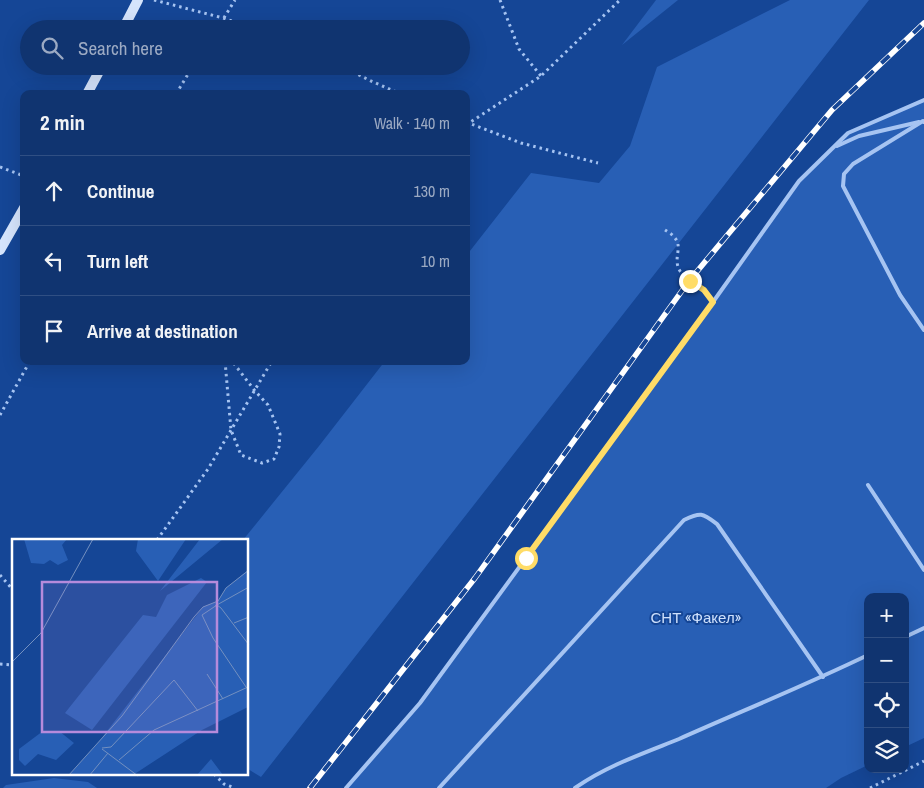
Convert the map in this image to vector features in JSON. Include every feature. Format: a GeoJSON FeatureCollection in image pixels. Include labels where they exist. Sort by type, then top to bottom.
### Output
{"type":"FeatureCollection","features":[{"type":"Feature","properties":{"kind":"street"},"geometry":{"type":"LineString","coordinates":[[128,20],[138,0]]}},
{"type":"Feature","properties":{"kind":"street"},"geometry":{"type":"LineString","coordinates":[[89,90],[97,75]]}},
{"type":"Feature","properties":{"kind":"street"},"geometry":{"type":"LineString","coordinates":[[0,250],[20,215]]}},
{"type":"Feature","properties":{"kind":"lane"},"geometry":{"type":"LineString","coordinates":[[346,788],[420,703],[799,181],[848,133],[924,100]]}},
{"type":"Feature","properties":{"kind":"lane"},"geometry":{"type":"LineString","coordinates":[[832,148],[858,136],[924,121]]}},
{"type":"Feature","properties":{"kind":"lane"},"geometry":{"type":"LineString","coordinates":[[924,121],[853,164],[844,174],[843,186],[900,296],[924,330]]}},
{"type":"Feature","properties":{"kind":"lane"},"geometry":{"type":"LineString","coordinates":[[868,485],[924,570]]}},
{"type":"Feature","properties":{"kind":"lane"},"geometry":{"type":"LineString","coordinates":[[439,788],[684,520],[697,514],[706,516],[717,524],[822,677]]}},
{"type":"Feature","properties":{"kind":"lane"},"geometry":{"type":"LineString","coordinates":[[909,635],[924,628]]}},
{"type":"Feature","properties":{"kind":"lane"},"geometry":{"type":"LineString","coordinates":[[576,788],[586,780],[620,764],[822,677],[864,657]]}},
{"type":"Feature","properties":{"kind":"path"},"geometry":{"type":"LineString","coordinates":[[154,0],[229,20]]}},
{"type":"Feature","properties":{"kind":"path"},"geometry":{"type":"LineString","coordinates":[[223,18],[235,0]]}},
{"type":"Feature","properties":{"kind":"path"},"geometry":{"type":"LineString","coordinates":[[500,0],[519,49],[540,76]]}},
{"type":"Feature","properties":{"kind":"path"},"geometry":{"type":"LineString","coordinates":[[470,122],[540,76],[620,0]]}},
{"type":"Feature","properties":{"kind":"path"},"geometry":{"type":"LineString","coordinates":[[178,90],[188,75]]}},
{"type":"Feature","properties":{"kind":"path"},"geometry":{"type":"LineString","coordinates":[[359,75],[392,90]]}},
{"type":"Feature","properties":{"kind":"path"},"geometry":{"type":"LineString","coordinates":[[470,124],[521,143],[598,163]]}},
{"type":"Feature","properties":{"kind":"path"},"geometry":{"type":"LineString","coordinates":[[0,167],[20,174]]}},
{"type":"Feature","properties":{"kind":"path"},"geometry":{"type":"LineString","coordinates":[[665,230],[675,238],[679,248],[676,259],[680,270],[690,281],[704,290],[713,302]]}},
{"type":"Feature","properties":{"kind":"path"},"geometry":{"type":"LineString","coordinates":[[0,415],[28,365]]}},
{"type":"Feature","properties":{"kind":"path"},"geometry":{"type":"LineString","coordinates":[[225,365],[231,430],[241,455],[262,463],[274,459],[279,447],[280,434],[268,405],[235,365]]}},
{"type":"Feature","properties":{"kind":"path"},"geometry":{"type":"LineString","coordinates":[[158,539],[208,469],[270,365]]}},
{"type":"Feature","properties":{"kind":"path"},"geometry":{"type":"LineString","coordinates":[[0,575],[12,589]]}},
{"type":"Feature","properties":{"kind":"path"},"geometry":{"type":"LineString","coordinates":[[870,788],[924,761]]}},
{"type":"Feature","properties":{"kind":"path"},"geometry":{"type":"LineString","coordinates":[[216,776],[224,784],[235,788]]}},
{"type":"Feature","properties":{"kind":"green space"},"geometry":{"type":"Polygon","coordinates":[[[656,0],[678,0],[622,45],[656,0]]]}},
{"type":"Feature","properties":{"kind":"green space"},"geometry":{"type":"Polygon","coordinates":[[[790,0],[869,0],[261,777],[249,770],[249,539],[244,539],[382,365],[470,365],[470,251],[531,173],[599,183],[630,146],[657,67],[790,0]]]}},
{"type":"Feature","properties":{"kind":"green space","name":"СНТ «Факел»"},"geometry":{"type":"Polygon","coordinates":[[[924,100],[924,738],[909,745],[909,593],[864,593],[864,767],[826,788],[346,788],[420,703],[799,181],[848,133],[924,100]]]}},
{"type":"Feature","properties":{"kind":"green space"},"geometry":{"type":"Polygon","coordinates":[[[54,778],[88,782],[97,788],[3,788],[6,785],[54,778]]]}},
{"type":"Feature","properties":{"kind":"railway"},"geometry":{"type":"LineString","coordinates":[[310,788],[475,578],[689,281],[832,110],[924,23]]}},
{"type":"Feature","properties":{"kind":"route"},"geometry":{"type":"LineString","coordinates":[[526,558],[713,302],[704,290],[690,281]]}}]}
